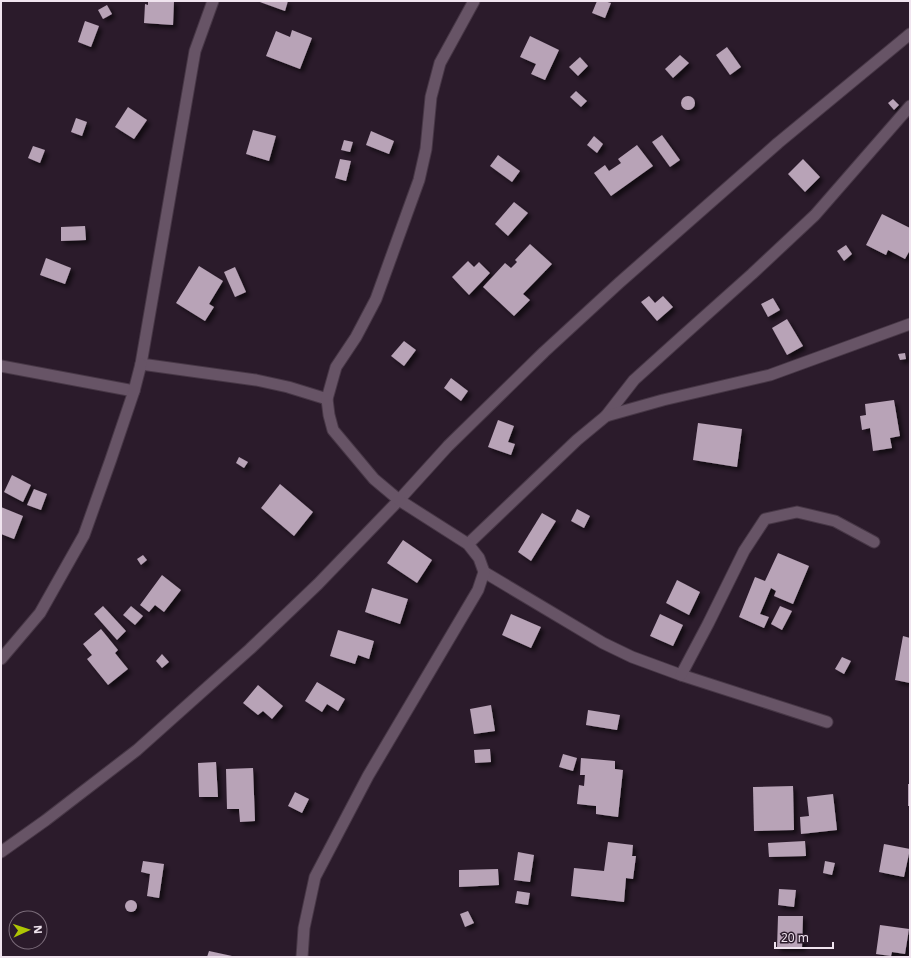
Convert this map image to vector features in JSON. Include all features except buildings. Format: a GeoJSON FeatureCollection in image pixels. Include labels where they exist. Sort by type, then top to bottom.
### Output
{"type":"FeatureCollection","features":[{"type":"Feature","properties":{"kind":"street"},"geometry":{"type":"LineString","coordinates":[[1,658],[40,613],[84,535],[134,391],[141,364],[195,51],[213,1]]}},
{"type":"Feature","properties":{"kind":"street"},"geometry":{"type":"LineString","coordinates":[[302,957],[304,928],[315,877],[368,776],[478,590],[484,572],[479,558],[468,544],[399,500],[374,479],[333,430],[327,399],[336,367],[356,337],[379,291],[419,180],[426,149],[431,97],[440,63],[474,1]]}},
{"type":"Feature","properties":{"kind":"street"},"geometry":{"type":"LineString","coordinates":[[1,852],[46,820],[137,750],[250,649],[307,595],[399,500],[448,446],[544,352],[778,143],[910,34]]}},
{"type":"Feature","properties":{"kind":"street"},"geometry":{"type":"LineString","coordinates":[[468,544],[577,440],[606,416],[634,380],[816,215],[910,106]]}},
{"type":"Feature","properties":{"kind":"street"},"geometry":{"type":"LineString","coordinates":[[606,416],[663,400],[770,375],[910,324]]}},
{"type":"Feature","properties":{"kind":"street"},"geometry":{"type":"LineString","coordinates":[[141,364],[256,380],[288,387],[327,399]]}},
{"type":"Feature","properties":{"kind":"street"},"geometry":{"type":"LineString","coordinates":[[1,366],[134,391]]}},
{"type":"Feature","properties":{"kind":"street"},"geometry":{"type":"LineString","coordinates":[[682,675],[744,551],[765,519],[797,512],[835,521],[874,542]]}},
{"type":"Feature","properties":{"kind":"street"},"geometry":{"type":"LineString","coordinates":[[484,572],[612,648],[632,657],[682,675],[828,722]]}}]}
